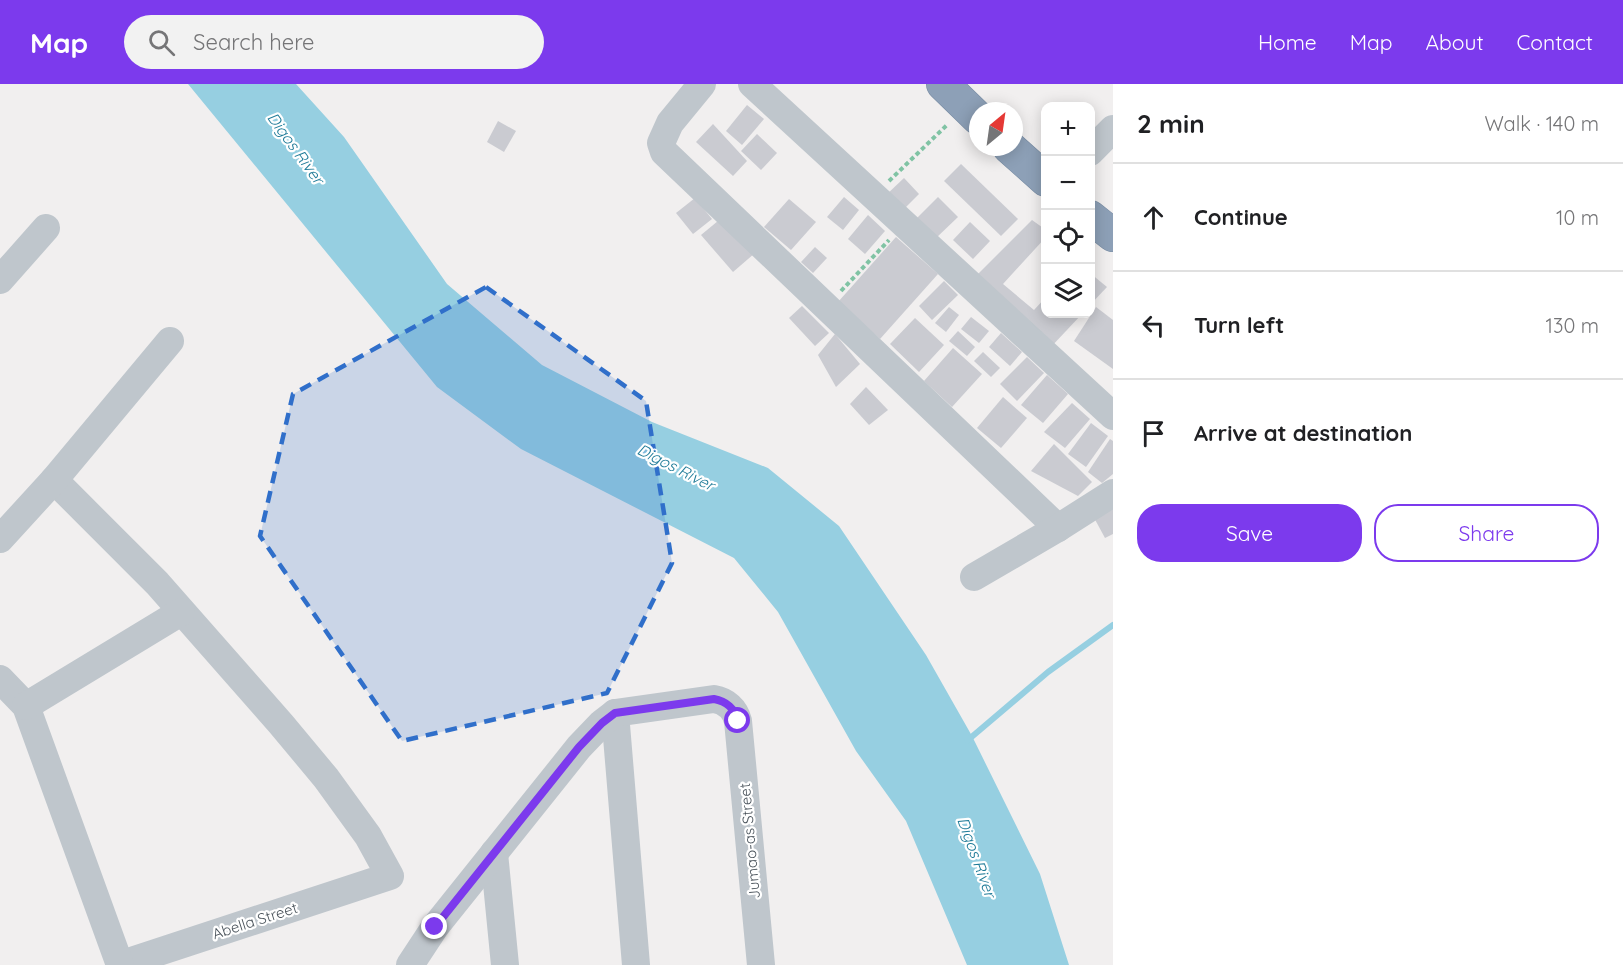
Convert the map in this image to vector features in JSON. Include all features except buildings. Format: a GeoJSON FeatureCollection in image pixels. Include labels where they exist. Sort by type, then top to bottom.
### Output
{"type":"FeatureCollection","features":[{"type":"Feature","properties":{"kind":"highway"},"geometry":{"type":"LineString","coordinates":[[943,84],[969,109]]}},
{"type":"Feature","properties":{"kind":"highway"},"geometry":{"type":"LineString","coordinates":[[1019,156],[1041,176]]}},
{"type":"Feature","properties":{"kind":"highway"},"geometry":{"type":"LineString","coordinates":[[1095,222],[1113,235]]}},
{"type":"Feature","properties":{"kind":"street"},"geometry":{"type":"LineString","coordinates":[[702,84],[670,123],[662,138],[662,148],[825,307],[1058,528]]}},
{"type":"Feature","properties":{"kind":"street"},"geometry":{"type":"LineString","coordinates":[[752,84],[1113,416]]}},
{"type":"Feature","properties":{"kind":"street"},"geometry":{"type":"LineString","coordinates":[[1095,148],[1113,129]]}},
{"type":"Feature","properties":{"kind":"street"},"geometry":{"type":"LineString","coordinates":[[0,280],[46,228]]}},
{"type":"Feature","properties":{"kind":"street"},"geometry":{"type":"LineString","coordinates":[[0,539],[54,480],[170,341]]}},
{"type":"Feature","properties":{"kind":"street"},"geometry":{"type":"LineString","coordinates":[[26,706],[181,612],[157,583],[54,480]]}},
{"type":"Feature","properties":{"kind":"street"},"geometry":{"type":"LineString","coordinates":[[974,576],[1058,528],[1113,493]]}},
{"type":"Feature","properties":{"kind":"street","name":"Abella Street"},"geometry":{"type":"LineString","coordinates":[[120,965],[390,876],[368,836],[326,778],[181,612]]}},
{"type":"Feature","properties":{"kind":"street"},"geometry":{"type":"LineString","coordinates":[[0,679],[26,706],[120,965]]}},
{"type":"Feature","properties":{"kind":"street","name":"Jumao-as Street"},"geometry":{"type":"LineString","coordinates":[[615,713],[714,699],[724,702],[737,717],[761,965]]}},
{"type":"Feature","properties":{"kind":"street"},"geometry":{"type":"LineString","coordinates":[[410,965],[435,927],[579,747],[615,713]]}},
{"type":"Feature","properties":{"kind":"street"},"geometry":{"type":"LineString","coordinates":[[615,713],[636,965]]}},
{"type":"Feature","properties":{"kind":"street"},"geometry":{"type":"LineString","coordinates":[[494,853],[505,965]]}},
{"type":"Feature","properties":{"kind":"path"},"geometry":{"type":"LineString","coordinates":[[875,195],[969,115]]}},
{"type":"Feature","properties":{"kind":"path"},"geometry":{"type":"LineString","coordinates":[[825,307],[859,274],[904,222]]}},
{"type":"Feature","properties":{"kind":"highlighted area"},"geometry":{"type":"Polygon","coordinates":[[[486,287],[646,401],[672,563],[607,693],[402,741],[260,536],[293,394],[486,287]]]}},
{"type":"Feature","properties":{"kind":"water","name":"Digos River"},"geometry":{"type":"Polygon","coordinates":[[[188,84],[296,84],[344,137],[447,284],[542,365],[652,422],[768,468],[839,526],[926,655],[972,736],[1040,874],[1069,965],[967,965],[906,821],[856,751],[778,612],[734,558],[521,449],[437,387],[188,84]]]}},
{"type":"Feature","properties":{"kind":"waterway"},"geometry":{"type":"LineString","coordinates":[[968,740],[1048,672],[1113,625]]}},
{"type":"Feature","properties":{"kind":"route"},"geometry":{"type":"LineString","coordinates":[[435,927],[579,747],[615,713],[714,699],[720,700],[732,709],[738,721]]}}]}
